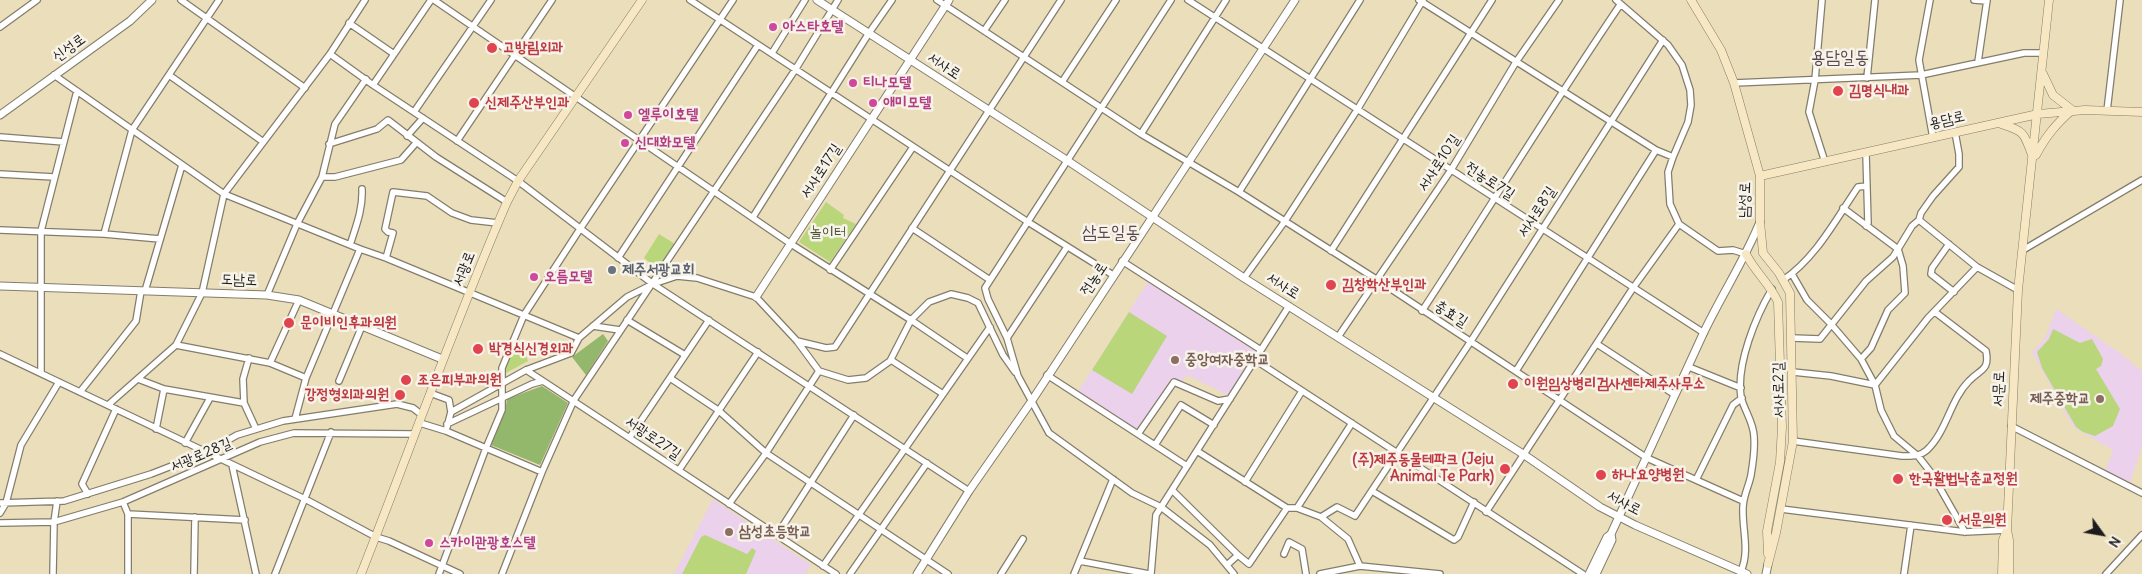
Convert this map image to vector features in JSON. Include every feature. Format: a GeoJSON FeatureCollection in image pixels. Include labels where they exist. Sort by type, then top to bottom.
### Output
{"type":"FeatureCollection","features":[{"type":"Feature","properties":{"kind":"main road","name":"서광로"},"geometry":{"type":"LineString","coordinates":[[361,574],[421,419],[442,359],[507,202],[518,182],[642,0]]}},
{"type":"Feature","properties":{"kind":"main road","name":"서문로"},"geometry":{"type":"LineString","coordinates":[[2002,574],[2003,540],[2006,530],[2018,290],[2034,159],[2049,0]]}},
{"type":"Feature","properties":{"kind":"main road","name":"남성로"},"geometry":{"type":"LineString","coordinates":[[1694,1],[1721,50],[1734,83],[1760,176],[1760,222]]}},
{"type":"Feature","properties":{"kind":"main road"},"geometry":{"type":"LineString","coordinates":[[2034,159],[2046,135],[2072,110],[2049,91],[2042,71]]}},
{"type":"Feature","properties":{"kind":"main road","name":"용담로"},"geometry":{"type":"LineString","coordinates":[[1760,176],[1866,154],[2038,114],[2072,110],[2142,112]]}},
{"type":"Feature","properties":{"kind":"main road"},"geometry":{"type":"LineString","coordinates":[[1996,123],[2013,127],[2023,134],[2027,139],[2034,159]]}},
{"type":"Feature","properties":{"kind":"main road","name":"서사로2길"},"geometry":{"type":"LineString","coordinates":[[1760,222],[1763,254],[1783,280],[1790,293],[1793,372],[1793,441],[1781,509],[1768,564]]}},
{"type":"Feature","properties":{"kind":"main road","name":"서사로2길"},"geometry":{"type":"LineString","coordinates":[[1746,254],[1752,266],[1772,289],[1778,302],[1782,427],[1780,462],[1767,531],[1768,564]]}},
{"type":"Feature","properties":{"kind":"main road","name":"서문로"},"geometry":{"type":"LineString","coordinates":[[2006,530],[2009,540],[2008,574]]}},
{"type":"Feature","properties":{"kind":"street"},"geometry":{"type":"LineString","coordinates":[[0,27],[37,0]]}},
{"type":"Feature","properties":{"kind":"street","name":"신성로"},"geometry":{"type":"LineString","coordinates":[[0,115],[143,10],[152,0]]}},
{"type":"Feature","properties":{"kind":"street"},"geometry":{"type":"LineString","coordinates":[[181,0],[305,88]]}},
{"type":"Feature","properties":{"kind":"street"},"geometry":{"type":"LineString","coordinates":[[104,234],[132,130],[219,0]]}},
{"type":"Feature","properties":{"kind":"street"},"geometry":{"type":"LineString","coordinates":[[108,405],[176,345],[202,293],[224,194],[262,141],[330,54],[365,0]]}},
{"type":"Feature","properties":{"kind":"street"},"geometry":{"type":"LineString","coordinates":[[373,84],[433,0],[715,190],[791,244],[967,358]]}},
{"type":"Feature","properties":{"kind":"street"},"geometry":{"type":"LineString","coordinates":[[414,112],[491,0]]}},
{"type":"Feature","properties":{"kind":"street"},"geometry":{"type":"LineString","coordinates":[[457,141],[552,0]]}},
{"type":"Feature","properties":{"kind":"street"},"geometry":{"type":"LineString","coordinates":[[690,0],[1028,222],[1113,275]]}},
{"type":"Feature","properties":{"kind":"street"},"geometry":{"type":"LineString","coordinates":[[439,574],[502,410],[502,368],[524,315],[733,0]]}},
{"type":"Feature","properties":{"kind":"street"},"geometry":{"type":"LineString","coordinates":[[772,53],[805,0]]}},
{"type":"Feature","properties":{"kind":"street","name":"서사로"},"geometry":{"type":"LineString","coordinates":[[817,0],[1068,161],[1244,278],[1523,454],[1600,507],[1744,573]]}},
{"type":"Feature","properties":{"kind":"street"},"geometry":{"type":"LineString","coordinates":[[502,574],[542,472],[574,400],[795,70],[838,0]]}},
{"type":"Feature","properties":{"kind":"street"},"geometry":{"type":"LineString","coordinates":[[753,217],[869,33],[892,0]]}},
{"type":"Feature","properties":{"kind":"street","name":"충효길"},"geometry":{"type":"LineString","coordinates":[[937,0],[947,3],[984,31],[1141,134],[1239,192],[1376,279],[1647,458]]}},
{"type":"Feature","properties":{"kind":"street"},"geometry":{"type":"LineString","coordinates":[[984,31],[1005,0]]}},
{"type":"Feature","properties":{"kind":"street"},"geometry":{"type":"LineString","coordinates":[[797,341],[826,348],[835,347],[1061,0]]}},
{"type":"Feature","properties":{"kind":"street"},"geometry":{"type":"LineString","coordinates":[[1062,82],[1116,0]]}},
{"type":"Feature","properties":{"kind":"street"},"geometry":{"type":"LineString","coordinates":[[1018,376],[1007,338],[988,299],[985,288],[1171,0]]}},
{"type":"Feature","properties":{"kind":"street","name":"전농로7길"},"geometry":{"type":"LineString","coordinates":[[1188,0],[1704,333]]}},
{"type":"Feature","properties":{"kind":"street"},"geometry":{"type":"LineString","coordinates":[[1141,134],[1226,0]]}},
{"type":"Feature","properties":{"kind":"street","name":"전농로"},"geometry":{"type":"LineString","coordinates":[[917,574],[969,491],[1031,402],[1151,217],[1264,50],[1295,0]]}},
{"type":"Feature","properties":{"kind":"street"},"geometry":{"type":"LineString","coordinates":[[1239,192],[1360,0]]}},
{"type":"Feature","properties":{"kind":"street"},"geometry":{"type":"LineString","coordinates":[[1331,251],[1492,0]]}},
{"type":"Feature","properties":{"kind":"street","name":"서사로10길"},"geometry":{"type":"LineString","coordinates":[[1338,338],[1450,170],[1516,62],[1559,0]]}},
{"type":"Feature","properties":{"kind":"street"},"geometry":{"type":"LineString","coordinates":[[1822,0],[1815,80],[1810,112],[1825,162]]}},
{"type":"Feature","properties":{"kind":"street"},"geometry":{"type":"LineString","coordinates":[[1867,78],[1875,0]]}},
{"type":"Feature","properties":{"kind":"street"},"geometry":{"type":"LineString","coordinates":[[1930,0],[1919,60],[1932,138]]}},
{"type":"Feature","properties":{"kind":"street"},"geometry":{"type":"LineString","coordinates":[[1974,0],[1987,1],[1978,62]]}},
{"type":"Feature","properties":{"kind":"street"},"geometry":{"type":"LineString","coordinates":[[2107,111],[2120,0]]}},
{"type":"Feature","properties":{"kind":"street"},"geometry":{"type":"LineString","coordinates":[[1244,278],[1285,221],[1357,110],[1422,1],[1656,150],[1673,157]]}},
{"type":"Feature","properties":{"kind":"street"},"geometry":{"type":"LineString","coordinates":[[1422,311],[1496,199],[1618,2],[1663,40],[1682,64],[1690,90],[1691,105],[1688,122],[1668,172],[1670,204],[1679,224],[1718,251],[1733,250],[1746,254]]}},
{"type":"Feature","properties":{"kind":"street","name":"서사로17길"},"geometry":{"type":"LineString","coordinates":[[756,297],[947,3]]}},
{"type":"Feature","properties":{"kind":"street"},"geometry":{"type":"LineString","coordinates":[[350,23],[394,54]]}},
{"type":"Feature","properties":{"kind":"street","name":"서사로8길"},"geometry":{"type":"LineString","coordinates":[[1321,517],[1337,507],[1355,516],[1471,341],[1541,228],[1663,40]]}},
{"type":"Feature","properties":{"kind":"street"},"geometry":{"type":"LineString","coordinates":[[618,258],[758,45]]}},
{"type":"Feature","properties":{"kind":"street"},"geometry":{"type":"LineString","coordinates":[[1734,83],[1921,75],[2024,53],[2043,53]]}},
{"type":"Feature","properties":{"kind":"street"},"geometry":{"type":"LineString","coordinates":[[330,54],[518,182],[653,284],[969,491]]}},
{"type":"Feature","properties":{"kind":"street"},"geometry":{"type":"LineString","coordinates":[[54,75],[224,194],[386,258],[579,338]]}},
{"type":"Feature","properties":{"kind":"street"},"geometry":{"type":"LineString","coordinates":[[169,75],[262,141]]}},
{"type":"Feature","properties":{"kind":"street"},"geometry":{"type":"LineString","coordinates":[[267,295],[297,224],[322,177],[335,124],[366,80]]}},
{"type":"Feature","properties":{"kind":"street"},"geometry":{"type":"LineString","coordinates":[[41,373],[41,232],[77,92]]}},
{"type":"Feature","properties":{"kind":"street"},"geometry":{"type":"LineString","coordinates":[[407,136],[423,118]]}},
{"type":"Feature","properties":{"kind":"street"},"geometry":{"type":"LineString","coordinates":[[329,144],[377,130],[388,120],[436,158],[507,202]]}},
{"type":"Feature","properties":{"kind":"street"},"geometry":{"type":"LineString","coordinates":[[1792,338],[1803,340],[1820,338],[1866,281],[1893,257],[1933,196],[1959,167],[1959,154],[1954,132]]}},
{"type":"Feature","properties":{"kind":"street"},"geometry":{"type":"LineString","coordinates":[[0,137],[64,142]]}},
{"type":"Feature","properties":{"kind":"street"},"geometry":{"type":"LineString","coordinates":[[322,177],[335,177],[401,160],[416,143]]}},
{"type":"Feature","properties":{"kind":"street"},"geometry":{"type":"LineString","coordinates":[[830,270],[913,147]]}},
{"type":"Feature","properties":{"kind":"street"},"geometry":{"type":"LineString","coordinates":[[1516,371],[1656,150]]}},
{"type":"Feature","properties":{"kind":"street"},"geometry":{"type":"LineString","coordinates":[[1866,154],[1868,222],[1866,226]]}},
{"type":"Feature","properties":{"kind":"street"},"geometry":{"type":"LineString","coordinates":[[80,392],[136,321],[143,291],[182,165]]}},
{"type":"Feature","properties":{"kind":"street"},"geometry":{"type":"LineString","coordinates":[[0,174],[54,177]]}},
{"type":"Feature","properties":{"kind":"street"},"geometry":{"type":"LineString","coordinates":[[2023,250],[2142,180]]}},
{"type":"Feature","properties":{"kind":"street"},"geometry":{"type":"LineString","coordinates":[[1783,280],[1792,274],[1812,254],[1858,187],[1867,186]]}},
{"type":"Feature","properties":{"kind":"street"},"geometry":{"type":"LineString","coordinates":[[350,245],[359,216],[362,189]]}},
{"type":"Feature","properties":{"kind":"street"},"geometry":{"type":"LineString","coordinates":[[386,258],[393,233],[388,232],[385,228],[393,192],[427,196],[452,213],[471,220],[498,224]]}},
{"type":"Feature","properties":{"kind":"street"},"geometry":{"type":"LineString","coordinates":[[1844,208],[1898,250],[1903,266],[1904,293],[1888,310],[1871,348],[1861,359]]}},
{"type":"Feature","properties":{"kind":"street"},"geometry":{"type":"LineString","coordinates":[[1919,220],[1978,267],[2018,290]]}},
{"type":"Feature","properties":{"kind":"street","name":"남성로"},"geometry":{"type":"LineString","coordinates":[[1589,574],[1607,537],[1611,534],[1704,333],[1746,254],[1760,222]]}},
{"type":"Feature","properties":{"kind":"street"},"geometry":{"type":"LineString","coordinates":[[1486,512],[1633,288],[1679,224]]}},
{"type":"Feature","properties":{"kind":"street"},"geometry":{"type":"LineString","coordinates":[[912,228],[990,280]]}},
{"type":"Feature","properties":{"kind":"street"},"geometry":{"type":"LineString","coordinates":[[0,230],[104,234],[160,239]]}},
{"type":"Feature","properties":{"kind":"street"},"geometry":{"type":"LineString","coordinates":[[1949,244],[1932,268],[1931,274],[1954,292]]}},
{"type":"Feature","properties":{"kind":"street"},"geometry":{"type":"LineString","coordinates":[[1007,338],[1068,246]]}},
{"type":"Feature","properties":{"kind":"street"},"geometry":{"type":"LineString","coordinates":[[295,419],[306,378],[360,249]]}},
{"type":"Feature","properties":{"kind":"street"},"geometry":{"type":"LineString","coordinates":[[1122,261],[1262,350]]}},
{"type":"Feature","properties":{"kind":"street"},"geometry":{"type":"LineString","coordinates":[[1875,385],[1935,311],[1978,267]]}},
{"type":"Feature","properties":{"kind":"street"},"geometry":{"type":"LineString","coordinates":[[1792,274],[1807,300],[1831,324],[1861,359],[1875,385],[1881,410],[1894,436],[1918,456],[1932,474],[1964,532]]}},
{"type":"Feature","properties":{"kind":"street"},"geometry":{"type":"LineString","coordinates":[[450,412],[526,370],[571,353],[579,338],[627,297],[653,284],[677,276],[697,278],[756,297],[797,341],[819,371],[848,380],[866,378],[891,360],[911,320],[929,302],[951,294],[968,298],[978,304],[1003,355],[1018,376],[1049,432],[1132,493],[1161,507],[1210,545],[1234,574]]}},
{"type":"Feature","properties":{"kind":"street","name":"도남로"},"geometry":{"type":"LineString","coordinates":[[0,286],[267,295],[299,300],[442,359]]}},
{"type":"Feature","properties":{"kind":"street"},"geometry":{"type":"LineString","coordinates":[[1744,573],[1746,557],[1742,522],[1743,501],[1751,476],[1754,435],[1740,388],[1750,333],[1762,305],[1772,289]]}},
{"type":"Feature","properties":{"kind":"street"},"geometry":{"type":"LineString","coordinates":[[978,304],[988,299]]}},
{"type":"Feature","properties":{"kind":"street"},"geometry":{"type":"LineString","coordinates":[[270,363],[299,300]]}},
{"type":"Feature","properties":{"kind":"street"},"geometry":{"type":"LineString","coordinates":[[1080,560],[1150,574],[1156,515],[1289,306]]}},
{"type":"Feature","properties":{"kind":"street"},"geometry":{"type":"LineString","coordinates":[[1793,441],[1887,455],[1918,456],[1927,450],[1941,430],[1960,391],[1970,380],[1984,370],[1988,361],[1986,351],[1935,311]]}},
{"type":"Feature","properties":{"kind":"street"},"geometry":{"type":"LineString","coordinates":[[628,320],[685,355]]}},
{"type":"Feature","properties":{"kind":"street"},"geometry":{"type":"LineString","coordinates":[[630,438],[709,320]]}},
{"type":"Feature","properties":{"kind":"street"},"geometry":{"type":"LineString","coordinates":[[339,381],[362,326]]}},
{"type":"Feature","properties":{"kind":"street"},"geometry":{"type":"LineString","coordinates":[[593,326],[620,330]]}},
{"type":"Feature","properties":{"kind":"street"},"geometry":{"type":"LineString","coordinates":[[823,566],[990,327]]}},
{"type":"Feature","properties":{"kind":"street"},"geometry":{"type":"LineString","coordinates":[[1597,344],[1675,395]]}},
{"type":"Feature","properties":{"kind":"street"},"geometry":{"type":"LineString","coordinates":[[176,345],[270,363],[306,378]]}},
{"type":"Feature","properties":{"kind":"street"},"geometry":{"type":"LineString","coordinates":[[679,470],[758,352]]}},
{"type":"Feature","properties":{"kind":"street"},"geometry":{"type":"LineString","coordinates":[[0,354],[205,453],[306,499],[376,537],[389,541],[460,574]]}},
{"type":"Feature","properties":{"kind":"street"},"geometry":{"type":"LineString","coordinates":[[249,358],[243,379],[244,403],[256,429]]}},
{"type":"Feature","properties":{"kind":"street"},"geometry":{"type":"LineString","coordinates":[[891,360],[943,394]]}},
{"type":"Feature","properties":{"kind":"street"},"geometry":{"type":"LineString","coordinates":[[1255,360],[1583,574]]}},
{"type":"Feature","properties":{"kind":"street"},"geometry":{"type":"LineString","coordinates":[[1689,368],[1740,388]]}},
{"type":"Feature","properties":{"kind":"street","name":"서광로27길"},"geometry":{"type":"LineString","coordinates":[[526,370],[836,574]]}},
{"type":"Feature","properties":{"kind":"street"},"geometry":{"type":"LineString","coordinates":[[729,504],[766,453],[819,371]]}},
{"type":"Feature","properties":{"kind":"street"},"geometry":{"type":"LineString","coordinates":[[1793,372],[1831,376],[1875,385]]}},
{"type":"Feature","properties":{"kind":"street"},"geometry":{"type":"LineString","coordinates":[[1047,375],[1187,466]]}},
{"type":"Feature","properties":{"kind":"street"},"geometry":{"type":"LineString","coordinates":[[670,378],[718,410],[766,453],[948,574]]}},
{"type":"Feature","properties":{"kind":"street"},"geometry":{"type":"LineString","coordinates":[[138,379],[164,388],[244,403]]}},
{"type":"Feature","properties":{"kind":"street"},"geometry":{"type":"LineString","coordinates":[[447,428],[502,398],[543,381]]}},
{"type":"Feature","properties":{"kind":"street"},"geometry":{"type":"LineString","coordinates":[[0,513],[21,445],[59,382]]}},
{"type":"Feature","properties":{"kind":"street"},"geometry":{"type":"LineString","coordinates":[[1138,434],[1174,382],[1218,400],[1230,399]]}},
{"type":"Feature","properties":{"kind":"street"},"geometry":{"type":"LineString","coordinates":[[156,429],[164,388]]}},
{"type":"Feature","properties":{"kind":"street"},"geometry":{"type":"LineString","coordinates":[[1245,482],[1302,391]]}},
{"type":"Feature","properties":{"kind":"street"},"geometry":{"type":"LineString","coordinates":[[430,393],[449,400],[450,412],[447,428]]}},
{"type":"Feature","properties":{"kind":"street"},"geometry":{"type":"LineString","coordinates":[[185,443],[210,398]]}},
{"type":"Feature","properties":{"kind":"street"},"geometry":{"type":"LineString","coordinates":[[1696,480],[1733,405],[1742,398]]}},
{"type":"Feature","properties":{"kind":"street"},"geometry":{"type":"LineString","coordinates":[[3,503],[57,501],[88,494],[150,474],[205,453],[237,435],[256,429],[295,419],[397,404],[413,408],[421,419],[447,428],[486,448],[542,472]]}},
{"type":"Feature","properties":{"kind":"street"},"geometry":{"type":"LineString","coordinates":[[1155,445],[1181,405],[1214,425]]}},
{"type":"Feature","properties":{"kind":"street"},"geometry":{"type":"LineString","coordinates":[[88,494],[82,484],[116,409]]}},
{"type":"Feature","properties":{"kind":"street"},"geometry":{"type":"LineString","coordinates":[[777,535],[854,415]]}},
{"type":"Feature","properties":{"kind":"street"},"geometry":{"type":"LineString","coordinates":[[1297,508],[1352,423]]}},
{"type":"Feature","properties":{"kind":"street"},"geometry":{"type":"LineString","coordinates":[[2011,426],[2142,493]]}},
{"type":"Feature","properties":{"kind":"street"},"geometry":{"type":"LineString","coordinates":[[274,574],[306,499],[331,432]]}},
{"type":"Feature","properties":{"kind":"street","name":"서광로28길"},"geometry":{"type":"LineString","coordinates":[[0,523],[54,522],[123,502],[260,442],[294,433],[415,434]]}},
{"type":"Feature","properties":{"kind":"street"},"geometry":{"type":"LineString","coordinates":[[1197,451],[1287,508],[1297,508],[1321,517],[1348,539],[1360,566]]}},
{"type":"Feature","properties":{"kind":"street"},"geometry":{"type":"LineString","coordinates":[[1647,458],[1743,501]]}},
{"type":"Feature","properties":{"kind":"street"},"geometry":{"type":"LineString","coordinates":[[850,574],[927,463]]}},
{"type":"Feature","properties":{"kind":"street"},"geometry":{"type":"LineString","coordinates":[[232,465],[256,574]]}},
{"type":"Feature","properties":{"kind":"street"},"geometry":{"type":"LineString","coordinates":[[1074,574],[1113,479]]}},
{"type":"Feature","properties":{"kind":"street"},"geometry":{"type":"LineString","coordinates":[[1172,490],[1249,564],[1287,508]]}},
{"type":"Feature","properties":{"kind":"street"},"geometry":{"type":"LineString","coordinates":[[1372,491],[1454,540],[1458,537],[1474,502]]}},
{"type":"Feature","properties":{"kind":"street"},"geometry":{"type":"LineString","coordinates":[[54,574],[54,522],[57,501]]}},
{"type":"Feature","properties":{"kind":"street"},"geometry":{"type":"LineString","coordinates":[[123,502],[128,514],[128,574]]}},
{"type":"Feature","properties":{"kind":"street"},"geometry":{"type":"LineString","coordinates":[[1781,509],[1964,532],[2006,530]]}},
{"type":"Feature","properties":{"kind":"street"},"geometry":{"type":"LineString","coordinates":[[128,514],[245,520]]}},
{"type":"Feature","properties":{"kind":"street"},"geometry":{"type":"LineString","coordinates":[[194,574],[195,517]]}},
{"type":"Feature","properties":{"kind":"street"},"geometry":{"type":"LineString","coordinates":[[1904,574],[1911,525]]}},
{"type":"Feature","properties":{"kind":"street","name":"남성로"},"geometry":{"type":"LineString","coordinates":[[1596,574],[1612,540],[1611,534]]}},
{"type":"Feature","properties":{"kind":"street"},"geometry":{"type":"LineString","coordinates":[[2106,574],[2142,535]]}},
{"type":"Feature","properties":{"kind":"street"},"geometry":{"type":"LineString","coordinates":[[1001,574],[1023,539]]}},
{"type":"Feature","properties":{"kind":"street"},"geometry":{"type":"LineString","coordinates":[[1284,554],[1289,542],[1302,549],[1306,574]]}},
{"type":"Feature","properties":{"kind":"street"},"geometry":{"type":"LineString","coordinates":[[1227,565],[1238,555]]}},
{"type":"Feature","properties":{"kind":"street","name":"서사로2길"},"geometry":{"type":"LineString","coordinates":[[1766,574],[1768,564]]}},
{"type":"Feature","properties":{"kind":"street"},"geometry":{"type":"LineString","coordinates":[[1320,574],[1360,566],[1440,574]]}},
{"type":"Feature","properties":{"kind":"shaded area","name":"중앙여자중학교"},"geometry":{"type":"Polygon","coordinates":[[[1149,280],[1258,350],[1228,395],[1187,375],[1181,382],[1171,379],[1136,433],[1078,392],[1149,280]]]}},
{"type":"Feature","properties":{"kind":"shaded area","name":"제주중학교"},"geometry":{"type":"Polygon","coordinates":[[[2056,309],[2120,353],[2142,371],[2142,446],[2130,483],[2105,471],[2113,450],[2073,427],[2032,352],[2045,338],[2056,309]]]}},
{"type":"Feature","properties":{"kind":"shaded area","name":"삼성초등학교"},"geometry":{"type":"Polygon","coordinates":[[[713,499],[811,565],[805,574],[674,574],[713,499]]]}},
{"type":"Feature","properties":{"kind":"green space","name":"놀이터"},"geometry":{"type":"Polygon","coordinates":[[[826,202],[844,215],[843,218],[856,224],[830,262],[799,242],[826,202]]]}},
{"type":"Feature","properties":{"kind":"green space"},"geometry":{"type":"Polygon","coordinates":[[[659,234],[675,244],[661,265],[653,265],[644,258],[659,234]]]}},
{"type":"Feature","properties":{"kind":"green space"},"geometry":{"type":"Polygon","coordinates":[[[1129,312],[1167,336],[1132,394],[1092,370],[1129,312]]]}},
{"type":"Feature","properties":{"kind":"green space"},"geometry":{"type":"Polygon","coordinates":[[[2053,329],[2080,343],[2092,339],[2103,359],[2101,366],[2096,369],[2120,409],[2113,426],[2095,436],[2083,432],[2076,427],[2042,368],[2037,352],[2049,339],[2053,329]]]}},
{"type":"Feature","properties":{"kind":"green space"},"geometry":{"type":"Polygon","coordinates":[[[603,334],[608,341],[586,375],[572,357],[603,334]]]}},
{"type":"Feature","properties":{"kind":"green space"},"geometry":{"type":"Polygon","coordinates":[[[517,344],[528,348],[529,351],[525,353],[528,361],[506,373],[505,368],[517,344]]]}},
{"type":"Feature","properties":{"kind":"green space"},"geometry":{"type":"Polygon","coordinates":[[[542,386],[568,403],[540,465],[491,445],[505,412],[507,399],[542,386]]]}},
{"type":"Feature","properties":{"kind":"green space"},"geometry":{"type":"Polygon","coordinates":[[[705,535],[747,554],[752,548],[756,551],[746,574],[682,574],[701,537],[705,535]]]}},
{"type":"Feature","properties":{"kind":"place","name":"아스타호텔"},"geometry":{"type":"Point","coordinates":[773,27]}},
{"type":"Feature","properties":{"kind":"place","name":"고방림외과"},"geometry":{"type":"Point","coordinates":[492,48]}},
{"type":"Feature","properties":{"kind":"place","name":"티나모텔"},"geometry":{"type":"Point","coordinates":[853,83]}},
{"type":"Feature","properties":{"kind":"place","name":"김명식내과"},"geometry":{"type":"Point","coordinates":[1838,91]}},
{"type":"Feature","properties":{"kind":"place","name":"신제주산부인과"},"geometry":{"type":"Point","coordinates":[474,103]}},
{"type":"Feature","properties":{"kind":"place","name":"애미모텔"},"geometry":{"type":"Point","coordinates":[873,103]}},
{"type":"Feature","properties":{"kind":"place","name":"엘루이호텔"},"geometry":{"type":"Point","coordinates":[628,115]}},
{"type":"Feature","properties":{"kind":"place","name":"신대화모텔"},"geometry":{"type":"Point","coordinates":[625,143]}},
{"type":"Feature","properties":{"kind":"place","name":"제주서광교회"},"geometry":{"type":"Point","coordinates":[612,270]}},
{"type":"Feature","properties":{"kind":"place","name":"오름모텔"},"geometry":{"type":"Point","coordinates":[534,277]}},
{"type":"Feature","properties":{"kind":"place","name":"김창학산부인과"},"geometry":{"type":"Point","coordinates":[1331,285]}},
{"type":"Feature","properties":{"kind":"place","name":"문이비인후과의원"},"geometry":{"type":"Point","coordinates":[289,323]}},
{"type":"Feature","properties":{"kind":"place","name":"박경식신경외과"},"geometry":{"type":"Point","coordinates":[478,349]}},
{"type":"Feature","properties":{"kind":"place","name":"중앙여자중학교"},"geometry":{"type":"Point","coordinates":[1175,360]}},
{"type":"Feature","properties":{"kind":"place","name":"조은피부과의원"},"geometry":{"type":"Point","coordinates":[406,380]}},
{"type":"Feature","properties":{"kind":"place","name":"이원임상병리검사센타제주사무소"},"geometry":{"type":"Point","coordinates":[1513,384]}},
{"type":"Feature","properties":{"kind":"place","name":"강정형외과의원"},"geometry":{"type":"Point","coordinates":[400,395]}},
{"type":"Feature","properties":{"kind":"place","name":"제주중학교"},"geometry":{"type":"Point","coordinates":[2100,399]}},
{"type":"Feature","properties":{"kind":"place","name":"(주)제주동물테파크 (Jeju Animal Te Park)"},"geometry":{"type":"Point","coordinates":[1505,469]}},
{"type":"Feature","properties":{"kind":"place","name":"하나요양병원"},"geometry":{"type":"Point","coordinates":[1601,475]}},
{"type":"Feature","properties":{"kind":"place","name":"한국활법낙춘교정원"},"geometry":{"type":"Point","coordinates":[1898,479]}},
{"type":"Feature","properties":{"kind":"place","name":"서문의원"},"geometry":{"type":"Point","coordinates":[1947,520]}},
{"type":"Feature","properties":{"kind":"place","name":"삼성초등학교"},"geometry":{"type":"Point","coordinates":[729,532]}},
{"type":"Feature","properties":{"kind":"place","name":"스카이관광호스텔"},"geometry":{"type":"Point","coordinates":[429,543]}},
{"type":"Feature","properties":{"kind":"district","name":"용담일동"},"geometry":{"type":"Point","coordinates":[1840,58]}},
{"type":"Feature","properties":{"kind":"district","name":"삼도일동"},"geometry":{"type":"Point","coordinates":[1111,233]}}]}
